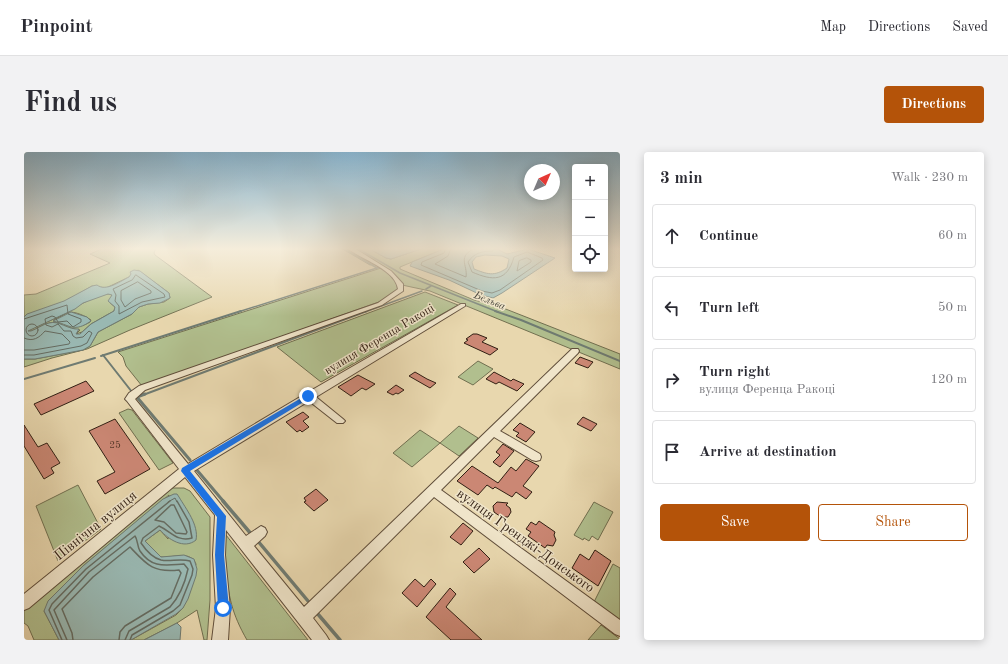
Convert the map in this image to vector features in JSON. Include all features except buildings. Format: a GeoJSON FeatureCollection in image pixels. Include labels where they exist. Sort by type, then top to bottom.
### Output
{"type":"FeatureCollection","features":[{"type":"Feature","properties":{"kind":"street"},"geometry":{"type":"LineString","coordinates":[[321,640],[185,471],[130,399],[132,395],[142,388],[380,304],[402,290],[400,282],[387,271]]}},
{"type":"Feature","properties":{"kind":"street","name":"вулиця Ференца Ракоці"},"geometry":{"type":"LineString","coordinates":[[185,471],[308,396],[463,305]]}},
{"type":"Feature","properties":{"kind":"street"},"geometry":{"type":"LineString","coordinates":[[303,618],[576,351]]}},
{"type":"Feature","properties":{"kind":"street"},"geometry":{"type":"LineString","coordinates":[[308,396],[340,421]]}},
{"type":"Feature","properties":{"kind":"street"},"geometry":{"type":"LineString","coordinates":[[493,432],[536,457]]}},
{"type":"Feature","properties":{"kind":"street","name":"Північна вулиця"},"geometry":{"type":"LineString","coordinates":[[24,602],[185,471]]}},
{"type":"Feature","properties":{"kind":"street","name":"вулиця Гренджі-Донського"},"geometry":{"type":"LineString","coordinates":[[433,490],[620,629]]}},
{"type":"Feature","properties":{"kind":"street"},"geometry":{"type":"LineString","coordinates":[[220,640],[223,608],[219,555],[221,516]]}},
{"type":"Feature","properties":{"kind":"street"},"geometry":{"type":"LineString","coordinates":[[245,545],[261,532]]}},
{"type":"Feature","properties":{"kind":"green space"},"geometry":{"type":"Polygon","coordinates":[[[91,271],[137,271],[129,277],[106,288],[92,286],[68,300],[24,317],[24,295],[36,294],[91,271]]]}},
{"type":"Feature","properties":{"kind":"green space"},"geometry":{"type":"Polygon","coordinates":[[[139,271],[176,271],[212,297],[87,349],[24,367],[24,359],[35,359],[83,350],[90,346],[98,332],[132,314],[139,307],[164,302],[170,298],[169,293],[139,271]]]}},
{"type":"Feature","properties":{"kind":"green space"},"geometry":{"type":"Polygon","coordinates":[[[372,271],[384,271],[395,280],[399,288],[398,291],[379,302],[142,386],[126,366],[123,357],[118,352],[372,271]]]}},
{"type":"Feature","properties":{"kind":"green space"},"geometry":{"type":"Polygon","coordinates":[[[385,271],[404,271],[474,300],[498,306],[620,354],[620,369],[430,291],[402,285],[385,271]]]}},
{"type":"Feature","properties":{"kind":"green space"},"geometry":{"type":"Polygon","coordinates":[[[425,292],[458,305],[321,382],[277,347],[425,292]]]}},
{"type":"Feature","properties":{"kind":"green space"},"geometry":{"type":"Polygon","coordinates":[[[104,295],[112,295],[110,303],[115,307],[114,311],[91,324],[82,332],[76,334],[80,330],[52,323],[28,331],[75,307],[104,295]],[[69,312],[54,320],[54,322],[81,326],[90,322],[91,320],[81,314],[69,312]]]}},
{"type":"Feature","properties":{"kind":"green space"},"geometry":{"type":"Polygon","coordinates":[[[478,361],[493,369],[473,385],[458,377],[478,361]]]}},
{"type":"Feature","properties":{"kind":"green space"},"geometry":{"type":"Polygon","coordinates":[[[128,409],[132,410],[173,463],[159,470],[119,413],[128,409]]]}},
{"type":"Feature","properties":{"kind":"green space"},"geometry":{"type":"Polygon","coordinates":[[[459,426],[478,438],[459,456],[440,443],[459,426]]]}},
{"type":"Feature","properties":{"kind":"green space"},"geometry":{"type":"Polygon","coordinates":[[[420,430],[440,443],[412,467],[393,453],[420,430]]]}},
{"type":"Feature","properties":{"kind":"green space"},"geometry":{"type":"Polygon","coordinates":[[[78,485],[101,529],[58,561],[36,506],[78,485]]]}},
{"type":"Feature","properties":{"kind":"green space"},"geometry":{"type":"Polygon","coordinates":[[[171,488],[184,488],[190,491],[210,517],[210,600],[207,640],[204,640],[197,610],[177,623],[144,640],[131,640],[176,615],[183,608],[196,564],[190,557],[186,556],[161,557],[145,541],[160,530],[168,539],[169,495],[83,566],[44,611],[59,640],[34,640],[28,626],[24,623],[24,608],[171,488]]]}},
{"type":"Feature","properties":{"kind":"green space"},"geometry":{"type":"Polygon","coordinates":[[[594,502],[613,512],[598,540],[592,536],[589,541],[584,538],[583,540],[574,535],[594,502]]]}},
{"type":"Feature","properties":{"kind":"green space"},"geometry":{"type":"Polygon","coordinates":[[[226,535],[308,640],[247,640],[234,613],[230,596],[225,554],[226,535]]]}},
{"type":"Feature","properties":{"kind":"green space"},"geometry":{"type":"Polygon","coordinates":[[[613,564],[620,568],[620,621],[594,602],[613,564]]]}},
{"type":"Feature","properties":{"kind":"green space"},"geometry":{"type":"Polygon","coordinates":[[[601,625],[620,639],[620,640],[588,640],[601,625]]]}},
{"type":"Feature","properties":{"kind":"water"},"geometry":{"type":"Polygon","coordinates":[[[132,271],[140,271],[169,293],[170,298],[160,303],[148,304],[139,307],[132,314],[98,332],[90,346],[83,350],[35,359],[24,359],[24,317],[27,314],[64,301],[92,286],[97,285],[101,287],[109,287],[129,277],[131,274],[130,272],[132,271]],[[108,294],[83,303],[75,309],[28,331],[53,322],[79,329],[76,334],[80,334],[91,324],[114,311],[115,307],[108,301],[112,295],[108,294]]]}},
{"type":"Feature","properties":{"kind":"water"},"geometry":{"type":"Polygon","coordinates":[[[423,271],[479,271],[494,274],[502,271],[536,271],[493,298],[481,295],[449,280],[423,271]]]}},
{"type":"Feature","properties":{"kind":"water"},"geometry":{"type":"Polygon","coordinates":[[[71,312],[87,317],[91,321],[80,327],[72,327],[53,321],[71,312]]]}},
{"type":"Feature","properties":{"kind":"water"},"geometry":{"type":"Polygon","coordinates":[[[177,494],[194,523],[196,529],[196,540],[191,543],[181,544],[167,537],[160,530],[145,541],[161,557],[184,555],[194,559],[197,569],[196,576],[188,599],[183,608],[176,614],[131,640],[59,640],[44,611],[48,601],[83,566],[163,499],[177,494]]]}},
{"type":"Feature","properties":{"kind":"water"},"geometry":{"type":"Polygon","coordinates":[[[177,623],[181,627],[180,640],[144,640],[177,623]]]}},
{"type":"Feature","properties":{"kind":"waterway"},"geometry":{"type":"LineString","coordinates":[[238,312],[368,271]]}},
{"type":"Feature","properties":{"kind":"waterway","name":"Бельва"},"geometry":{"type":"LineString","coordinates":[[396,271],[498,312]]}},
{"type":"Feature","properties":{"kind":"waterway","name":"Бельва"},"geometry":{"type":"LineString","coordinates":[[426,289],[431,286]]}},
{"type":"Feature","properties":{"kind":"waterway"},"geometry":{"type":"LineString","coordinates":[[365,312],[422,291]]}},
{"type":"Feature","properties":{"kind":"waterway"},"geometry":{"type":"LineString","coordinates":[[103,355],[241,311]]}},
{"type":"Feature","properties":{"kind":"waterway"},"geometry":{"type":"LineString","coordinates":[[143,395],[367,311]]}},
{"type":"Feature","properties":{"kind":"waterway","name":"Бельва"},"geometry":{"type":"LineString","coordinates":[[495,311],[521,320],[620,361]]}},
{"type":"Feature","properties":{"kind":"waterway"},"geometry":{"type":"LineString","coordinates":[[103,355],[132,392]]}},
{"type":"Feature","properties":{"kind":"waterway"},"geometry":{"type":"LineString","coordinates":[[24,379],[95,358]]}},
{"type":"Feature","properties":{"kind":"waterway"},"geometry":{"type":"LineString","coordinates":[[137,397],[145,394]]}},
{"type":"Feature","properties":{"kind":"waterway"},"geometry":{"type":"LineString","coordinates":[[136,396],[190,460]]}},
{"type":"Feature","properties":{"kind":"waterway"},"geometry":{"type":"LineString","coordinates":[[196,469],[224,502]]}},
{"type":"Feature","properties":{"kind":"waterway"},"geometry":{"type":"LineString","coordinates":[[223,501],[252,535]]}},
{"type":"Feature","properties":{"kind":"waterway"},"geometry":{"type":"LineString","coordinates":[[257,540],[308,601]]}},
{"type":"Feature","properties":{"kind":"waterway"},"geometry":{"type":"LineString","coordinates":[[317,613],[340,640]]}},
{"type":"Feature","properties":{"kind":"route"},"geometry":{"type":"LineString","coordinates":[[223,608],[219,555],[221,516],[185,471],[308,396]]}}]}
